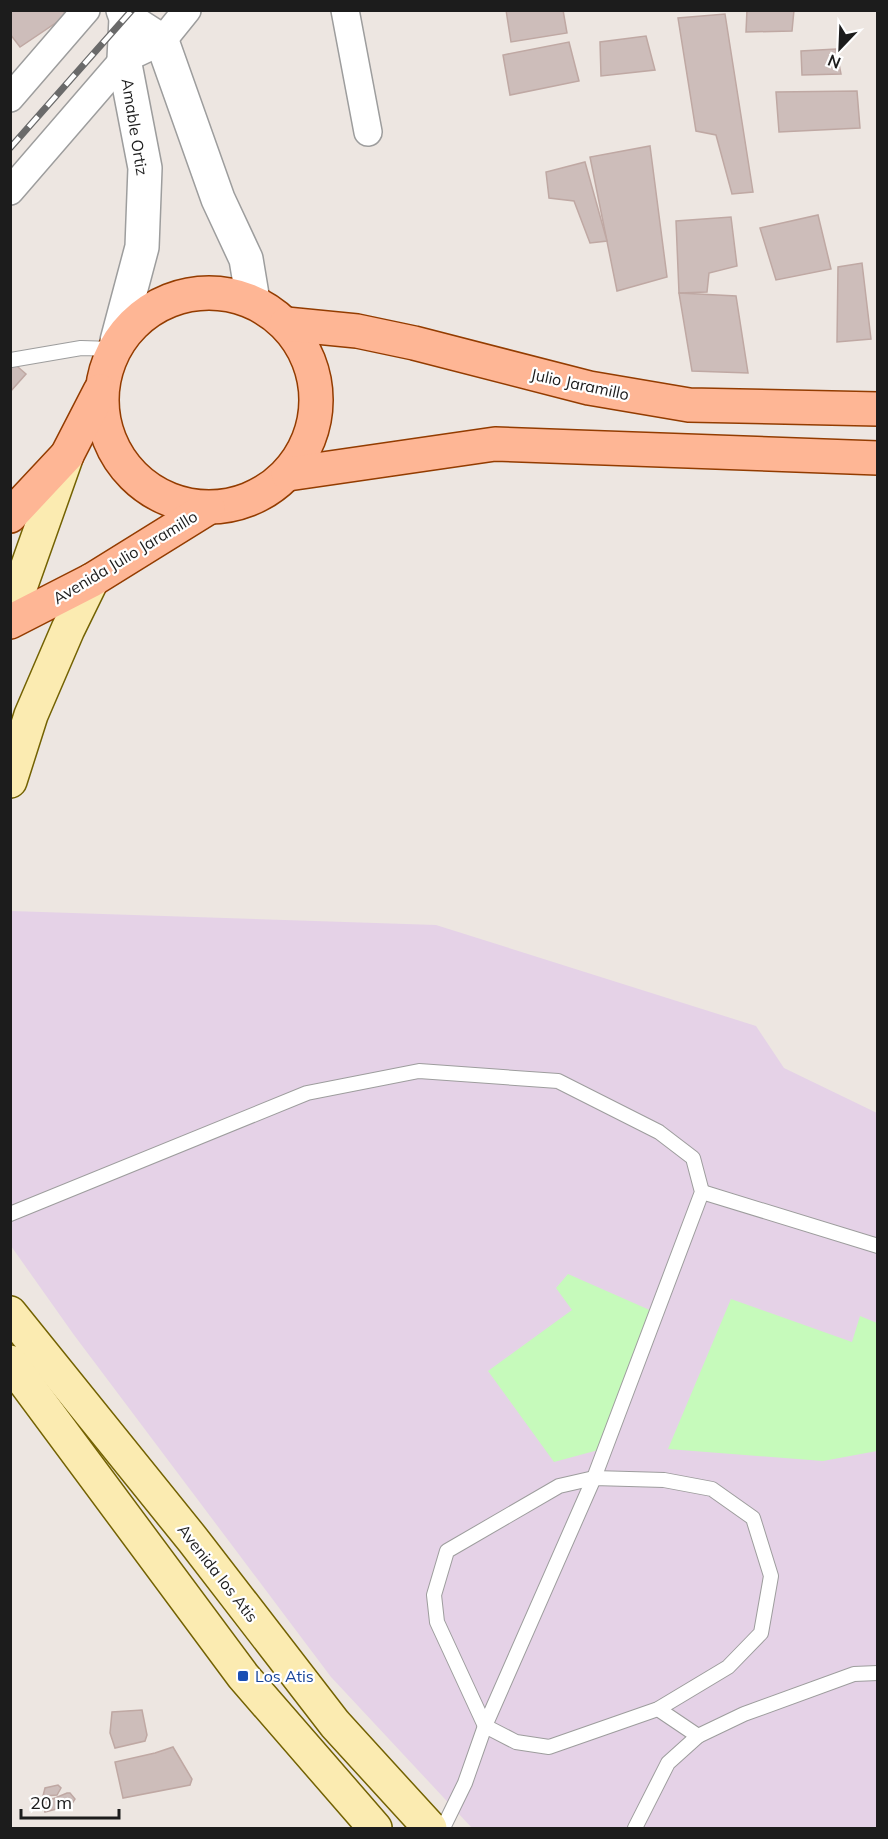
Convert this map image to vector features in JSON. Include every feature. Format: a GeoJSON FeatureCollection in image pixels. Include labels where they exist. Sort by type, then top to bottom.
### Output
{"type":"FeatureCollection","features":[{"type":"Feature","properties":{"kind":"main road","name":"Julio Jaramillo"},"geometry":{"type":"LineString","coordinates":[[215,292],[252,301],[286,324],[309,359],[317,399],[310,440],[288,474],[251,499],[208,508],[173,502],[142,484],[118,459],[104,427],[100,391],[116,345],[143,313],[177,296],[215,292]]}},
{"type":"Feature","properties":{"kind":"main road","name":"Julio Jaramillo"},"geometry":{"type":"LineString","coordinates":[[286,324],[357,331],[414,343],[589,388],[689,405],[878,409]]}},
{"type":"Feature","properties":{"kind":"main road"},"geometry":{"type":"LineString","coordinates":[[10,616],[68,455],[100,391]]}},
{"type":"Feature","properties":{"kind":"main road","name":"Julio Jaramillo"},"geometry":{"type":"LineString","coordinates":[[288,474],[495,444],[878,458]]}},
{"type":"Feature","properties":{"kind":"main road"},"geometry":{"type":"LineString","coordinates":[[10,516],[68,455]]}},
{"type":"Feature","properties":{"kind":"main road","name":"Avenida Julio Jaramillo"},"geometry":{"type":"LineString","coordinates":[[10,622],[92,580],[208,508]]}},
{"type":"Feature","properties":{"kind":"main road"},"geometry":{"type":"LineString","coordinates":[[10,781],[32,716],[68,629],[92,580]]}},
{"type":"Feature","properties":{"kind":"main road","name":"Avenida los Atis"},"geometry":{"type":"LineString","coordinates":[[10,1313],[194,1540],[335,1724],[430,1828]]}},
{"type":"Feature","properties":{"kind":"main road"},"geometry":{"type":"LineString","coordinates":[[10,1362],[243,1676],[375,1828]]}},
{"type":"Feature","properties":{"kind":"street"},"geometry":{"type":"LineString","coordinates":[[10,98],[86,10]]}},
{"type":"Feature","properties":{"kind":"street"},"geometry":{"type":"LineString","coordinates":[[10,191],[124,59],[162,41],[187,10]]}},
{"type":"Feature","properties":{"kind":"street"},"geometry":{"type":"LineString","coordinates":[[345,10],[368,132]]}},
{"type":"Feature","properties":{"kind":"street","name":"Amable Ortiz"},"geometry":{"type":"LineString","coordinates":[[125,14],[162,41]]}},
{"type":"Feature","properties":{"kind":"street","name":"Amable Ortiz"},"geometry":{"type":"LineString","coordinates":[[116,345],[142,247],[145,168],[124,59],[125,14]]}},
{"type":"Feature","properties":{"kind":"street"},"geometry":{"type":"LineString","coordinates":[[162,41],[218,199],[246,259],[252,301]]}},
{"type":"Feature","properties":{"kind":"lane"},"geometry":{"type":"LineString","coordinates":[[11,360],[81,348],[116,345]]}},
{"type":"Feature","properties":{"kind":"lane"},"geometry":{"type":"LineString","coordinates":[[10,1214],[307,1093],[419,1071],[558,1081],[659,1132],[693,1158],[702,1192],[594,1478],[485,1726],[465,1783],[443,1828]]}},
{"type":"Feature","properties":{"kind":"lane"},"geometry":{"type":"LineString","coordinates":[[702,1192],[878,1246]]}},
{"type":"Feature","properties":{"kind":"lane"},"geometry":{"type":"LineString","coordinates":[[594,1478],[664,1480],[712,1489],[753,1518],[771,1576],[761,1633],[728,1667],[658,1709],[549,1747],[516,1742],[485,1726],[437,1622],[434,1594],[447,1551],[559,1486],[594,1478]]}},
{"type":"Feature","properties":{"kind":"lane"},"geometry":{"type":"LineString","coordinates":[[635,1828],[668,1763],[698,1736],[744,1714],[854,1674],[878,1672]]}},
{"type":"Feature","properties":{"kind":"lane"},"geometry":{"type":"LineString","coordinates":[[658,1709],[698,1736]]}},
{"type":"Feature","properties":{"kind":"shaded area"},"geometry":{"type":"Polygon","coordinates":[[[11,911],[436,925],[756,1026],[784,1068],[877,1113],[877,1828],[472,1828],[331,1677],[74,1335],[11,1246],[11,911]]]}},
{"type":"Feature","properties":{"kind":"green space"},"geometry":{"type":"Polygon","coordinates":[[[568,1274],[661,1315],[602,1449],[554,1462],[488,1371],[572,1310],[556,1288],[568,1274]]]}},
{"type":"Feature","properties":{"kind":"green space"},"geometry":{"type":"Polygon","coordinates":[[[731,1299],[852,1342],[860,1316],[877,1323],[877,1451],[823,1461],[668,1449],[731,1299]]]}},
{"type":"Feature","properties":{"kind":"building"},"geometry":{"type":"Polygon","coordinates":[[[10,10],[63,10],[66,16],[20,47],[10,34],[10,10]]]}},
{"type":"Feature","properties":{"kind":"building"},"geometry":{"type":"Polygon","coordinates":[[[506,10],[563,10],[567,33],[511,42],[506,10]]]}},
{"type":"Feature","properties":{"kind":"building"},"geometry":{"type":"Polygon","coordinates":[[[747,10],[794,10],[792,31],[746,32],[747,10]]]}},
{"type":"Feature","properties":{"kind":"building"},"geometry":{"type":"Polygon","coordinates":[[[725,14],[753,192],[732,194],[716,135],[696,131],[678,18],[725,14]]]}},
{"type":"Feature","properties":{"kind":"building"},"geometry":{"type":"Polygon","coordinates":[[[646,36],[655,70],[601,76],[600,42],[646,36]]]}},
{"type":"Feature","properties":{"kind":"building"},"geometry":{"type":"Polygon","coordinates":[[[569,42],[579,81],[510,95],[503,55],[569,42]]]}},
{"type":"Feature","properties":{"kind":"building"},"geometry":{"type":"Polygon","coordinates":[[[836,49],[841,74],[802,75],[801,51],[836,49]]]}},
{"type":"Feature","properties":{"kind":"building"},"geometry":{"type":"Polygon","coordinates":[[[857,91],[860,128],[779,132],[776,92],[857,91]]]}},
{"type":"Feature","properties":{"kind":"building"},"geometry":{"type":"Polygon","coordinates":[[[650,146],[667,277],[617,291],[590,157],[650,146]]]}},
{"type":"Feature","properties":{"kind":"building"},"geometry":{"type":"Polygon","coordinates":[[[585,162],[607,241],[590,243],[574,201],[549,198],[546,172],[585,162]]]}},
{"type":"Feature","properties":{"kind":"building"},"geometry":{"type":"Polygon","coordinates":[[[818,215],[831,269],[776,280],[760,228],[818,215]]]}},
{"type":"Feature","properties":{"kind":"building"},"geometry":{"type":"Polygon","coordinates":[[[731,217],[737,266],[709,273],[707,292],[679,293],[676,221],[731,217]]]}},
{"type":"Feature","properties":{"kind":"building"},"geometry":{"type":"Polygon","coordinates":[[[862,263],[871,339],[837,342],[838,267],[862,263]]]}},
{"type":"Feature","properties":{"kind":"building"},"geometry":{"type":"Polygon","coordinates":[[[679,293],[736,296],[748,373],[692,371],[679,293]]]}},
{"type":"Feature","properties":{"kind":"building"},"geometry":{"type":"Polygon","coordinates":[[[10,360],[26,374],[10,392],[10,360]]]}},
{"type":"Feature","properties":{"kind":"building"},"geometry":{"type":"Polygon","coordinates":[[[142,1710],[147,1735],[145,1741],[115,1748],[110,1733],[112,1712],[142,1710]]]}},
{"type":"Feature","properties":{"kind":"building"},"geometry":{"type":"Polygon","coordinates":[[[173,1747],[192,1779],[190,1785],[123,1798],[115,1762],[173,1747]]]}},
{"type":"Feature","properties":{"kind":"building"},"geometry":{"type":"Polygon","coordinates":[[[58,1785],[61,1788],[57,1795],[43,1796],[45,1788],[58,1785]]]}},
{"type":"Feature","properties":{"kind":"building"},"geometry":{"type":"Polygon","coordinates":[[[67,1793],[75,1799],[71,1805],[45,1812],[43,1803],[67,1793]]]}},
{"type":"Feature","properties":{"kind":"railway"},"geometry":{"type":"LineString","coordinates":[[10,148],[132,10]]}},
{"type":"Feature","properties":{"kind":"place","name":"Los Atis"},"geometry":{"type":"Point","coordinates":[243,1676]}}]}
